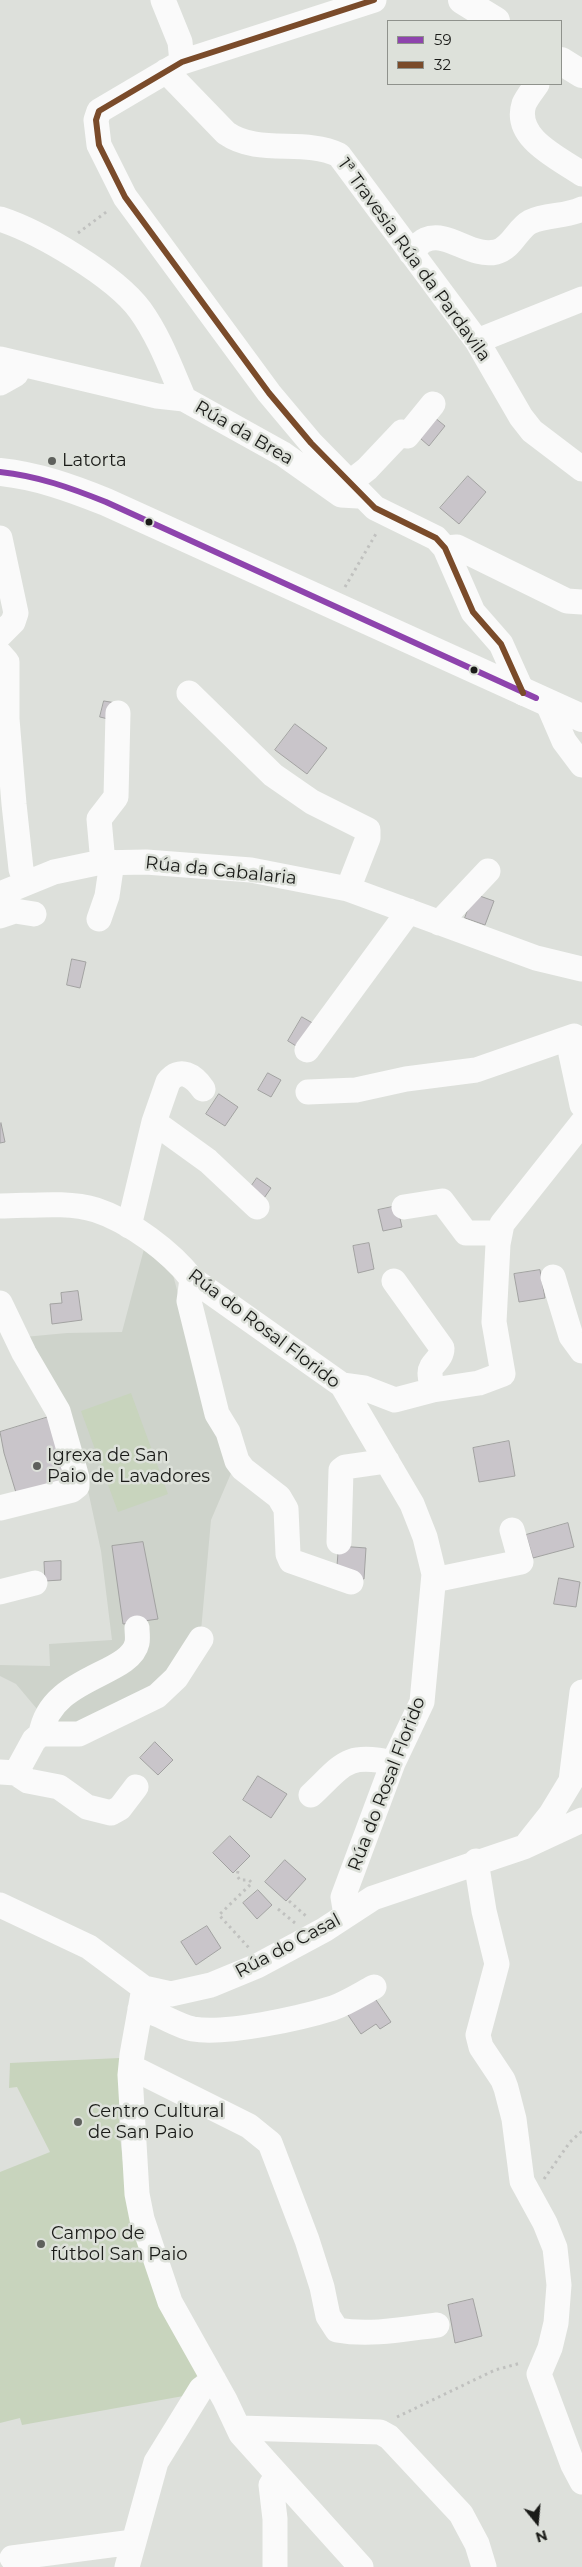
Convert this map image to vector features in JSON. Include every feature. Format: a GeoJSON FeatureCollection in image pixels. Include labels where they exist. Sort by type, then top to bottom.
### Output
{"type":"FeatureCollection","features":[{"type":"Feature","properties":{"kind":"main road"},"geometry":{"type":"LineString","coordinates":[[462,0],[494,20]]}},
{"type":"Feature","properties":{"kind":"main road"},"geometry":{"type":"LineString","coordinates":[[562,62],[582,74]]}},
{"type":"Feature","properties":{"kind":"main road"},"geometry":{"type":"LineString","coordinates":[[0,472],[37,478],[106,502],[582,718]]}},
{"type":"Feature","properties":{"kind":"street"},"geometry":{"type":"LineString","coordinates":[[163,0],[180,42],[174,67]]}},
{"type":"Feature","properties":{"kind":"street"},"geometry":{"type":"LineString","coordinates":[[374,0],[174,67],[99,111],[96,120],[99,145],[125,197],[269,393],[311,443],[375,508],[436,538],[445,548],[473,612],[501,644],[523,692]]}},
{"type":"Feature","properties":{"kind":"street","name":"1ª Travesia Rúa da Pardavila"},"geometry":{"type":"LineString","coordinates":[[174,67],[226,132],[237,140],[250,144],[326,149],[338,155],[477,341],[521,417],[532,431],[582,469]]}},
{"type":"Feature","properties":{"kind":"street"},"geometry":{"type":"LineString","coordinates":[[536,85],[525,103],[522,118],[524,129],[532,138],[582,174]]}},
{"type":"Feature","properties":{"kind":"street"},"geometry":{"type":"LineString","coordinates":[[411,253],[424,240],[442,238],[473,250],[496,252],[509,244],[529,222],[572,214],[582,209]]}},
{"type":"Feature","properties":{"kind":"street"},"geometry":{"type":"LineString","coordinates":[[0,219],[48,239],[115,286],[140,309],[162,348],[184,399]]}},
{"type":"Feature","properties":{"kind":"street"},"geometry":{"type":"LineString","coordinates":[[477,341],[582,300]]}},
{"type":"Feature","properties":{"kind":"street"},"geometry":{"type":"LineString","coordinates":[[0,384],[16,374],[10,361]]}},
{"type":"Feature","properties":{"kind":"street","name":"Rúa da Brea"},"geometry":{"type":"LineString","coordinates":[[10,361],[157,396],[184,399],[283,454],[341,495],[356,489]]}},
{"type":"Feature","properties":{"kind":"street"},"geometry":{"type":"LineString","coordinates":[[356,489],[367,469],[402,432],[407,436],[433,404]]}},
{"type":"Feature","properties":{"kind":"street"},"geometry":{"type":"LineString","coordinates":[[0,538],[16,613],[13,622],[0,635]]}},
{"type":"Feature","properties":{"kind":"street"},"geometry":{"type":"LineString","coordinates":[[445,548],[457,547],[568,601],[582,602]]}},
{"type":"Feature","properties":{"kind":"street"},"geometry":{"type":"LineString","coordinates":[[0,654],[6,662],[7,720],[14,804],[21,869],[26,883]]}},
{"type":"Feature","properties":{"kind":"street"},"geometry":{"type":"LineString","coordinates":[[188,693],[273,776],[312,802],[354,823],[369,833],[348,890]]}},
{"type":"Feature","properties":{"kind":"street"},"geometry":{"type":"LineString","coordinates":[[548,704],[564,741],[582,765]]}},
{"type":"Feature","properties":{"kind":"street"},"geometry":{"type":"LineString","coordinates":[[100,919],[107,896],[108,862],[99,820],[116,798],[118,713]]}},
{"type":"Feature","properties":{"kind":"street","name":"Rúa da Cabalaria"},"geometry":{"type":"LineString","coordinates":[[0,894],[75,866],[108,862],[146,862],[250,870],[348,890],[536,958],[582,969]]}},
{"type":"Feature","properties":{"kind":"street"},"geometry":{"type":"LineString","coordinates":[[439,922],[488,872]]}},
{"type":"Feature","properties":{"kind":"street"},"geometry":{"type":"LineString","coordinates":[[0,916],[15,911],[34,914]]}},
{"type":"Feature","properties":{"kind":"street"},"geometry":{"type":"LineString","coordinates":[[307,1050],[409,912]]}},
{"type":"Feature","properties":{"kind":"street"},"geometry":{"type":"LineString","coordinates":[[578,1028],[582,1061]]}},
{"type":"Feature","properties":{"kind":"street"},"geometry":{"type":"LineString","coordinates":[[308,1092],[356,1090],[406,1079],[476,1070],[578,1028]]}},
{"type":"Feature","properties":{"kind":"street"},"geometry":{"type":"LineString","coordinates":[[578,1028],[571,1054],[582,1104]]}},
{"type":"Feature","properties":{"kind":"street"},"geometry":{"type":"LineString","coordinates":[[129,1226],[154,1122],[172,1077],[182,1073],[189,1075],[203,1089]]}},
{"type":"Feature","properties":{"kind":"street"},"geometry":{"type":"LineString","coordinates":[[154,1122],[208,1161],[257,1207]]}},
{"type":"Feature","properties":{"kind":"street"},"geometry":{"type":"LineString","coordinates":[[342,1385],[364,1388],[394,1400],[433,1390],[479,1382],[503,1374],[494,1322],[502,1224],[515,1205],[582,1123]]}},
{"type":"Feature","properties":{"kind":"street"},"geometry":{"type":"LineString","coordinates":[[404,1207],[442,1201],[445,1202],[453,1217],[466,1233],[500,1233]]}},
{"type":"Feature","properties":{"kind":"street","name":"Rúa do Rosal Florido"},"geometry":{"type":"LineString","coordinates":[[0,1206],[63,1206],[96,1210],[129,1226],[178,1262],[192,1280],[342,1385],[412,1504],[425,1537],[434,1580],[422,1702],[393,1763],[343,1897],[346,1914]]}},
{"type":"Feature","properties":{"kind":"street"},"geometry":{"type":"LineString","coordinates":[[553,1277],[571,1336],[582,1350]]}},
{"type":"Feature","properties":{"kind":"street"},"geometry":{"type":"LineString","coordinates":[[192,1280],[189,1301],[191,1311],[217,1414],[228,1432],[237,1461],[243,1469],[279,1497],[286,1509],[288,1554],[291,1561],[351,1582]]}},
{"type":"Feature","properties":{"kind":"street"},"geometry":{"type":"LineString","coordinates":[[394,1281],[442,1348],[440,1359],[431,1367],[430,1374],[433,1390]]}},
{"type":"Feature","properties":{"kind":"street"},"geometry":{"type":"LineString","coordinates":[[0,1302],[24,1353],[58,1411],[78,1478],[77,1486],[72,1490],[0,1508]]}},
{"type":"Feature","properties":{"kind":"street"},"geometry":{"type":"LineString","coordinates":[[339,1542],[341,1470],[345,1467],[387,1461]]}},
{"type":"Feature","properties":{"kind":"street"},"geometry":{"type":"LineString","coordinates":[[434,1580],[520,1562],[512,1530]]}},
{"type":"Feature","properties":{"kind":"street"},"geometry":{"type":"LineString","coordinates":[[0,1592],[36,1583]]}},
{"type":"Feature","properties":{"kind":"street"},"geometry":{"type":"LineString","coordinates":[[136,1787],[120,1808],[111,1813],[87,1807],[59,1787],[28,1781],[8,1772],[41,1734],[44,1719],[50,1710],[77,1684],[100,1674],[126,1659],[137,1645],[137,1628]]}},
{"type":"Feature","properties":{"kind":"street"},"geometry":{"type":"LineString","coordinates":[[41,1734],[79,1734],[157,1696],[182,1670],[201,1638]]}},
{"type":"Feature","properties":{"kind":"street"},"geometry":{"type":"LineString","coordinates":[[524,1847],[551,1814],[571,1781],[582,1692]]}},
{"type":"Feature","properties":{"kind":"street"},"geometry":{"type":"LineString","coordinates":[[311,1795],[347,1762],[358,1758],[372,1758],[393,1763]]}},
{"type":"Feature","properties":{"kind":"street","name":"Rúa do Casal"},"geometry":{"type":"LineString","coordinates":[[0,1905],[89,1947],[142,1998],[171,1994],[211,1985],[257,1966],[324,1930],[373,1898],[524,1847],[582,1820]]}},
{"type":"Feature","properties":{"kind":"street"},"geometry":{"type":"LineString","coordinates":[[476,1862],[484,1911],[497,1964],[478,2035],[482,2047],[506,2088],[514,2118],[518,2169],[528,2192],[546,2223],[555,2248],[559,2284],[556,2323],[550,2348],[541,2364],[539,2374],[573,2465],[582,2482]]}},
{"type":"Feature","properties":{"kind":"street"},"geometry":{"type":"LineString","coordinates":[[142,1998],[154,2011],[180,2025],[195,2029],[238,2028],[299,2017],[335,2007],[374,1987]]}},
{"type":"Feature","properties":{"kind":"street"},"geometry":{"type":"LineString","coordinates":[[142,1998],[131,2066],[137,2194],[142,2219],[170,2302],[239,2428],[252,2448],[361,2567]]}},
{"type":"Feature","properties":{"kind":"street"},"geometry":{"type":"LineString","coordinates":[[131,2066],[250,2126],[270,2143],[307,2240],[322,2287],[328,2316],[337,2330],[350,2332],[395,2330],[437,2325]]}},
{"type":"Feature","properties":{"kind":"street"},"geometry":{"type":"LineString","coordinates":[[127,2567],[156,2462],[201,2389],[214,2380]]}},
{"type":"Feature","properties":{"kind":"street"},"geometry":{"type":"LineString","coordinates":[[239,2428],[380,2432],[389,2438],[461,2514],[477,2544],[484,2567]]}},
{"type":"Feature","properties":{"kind":"street"},"geometry":{"type":"LineString","coordinates":[[275,2567],[275,2519],[271,2485],[278,2476]]}},
{"type":"Feature","properties":{"kind":"street"},"geometry":{"type":"LineString","coordinates":[[12,2558],[133,2542]]}},
{"type":"Feature","properties":{"kind":"path"},"geometry":{"type":"LineString","coordinates":[[60,247],[125,197]]}},
{"type":"Feature","properties":{"kind":"path"},"geometry":{"type":"LineString","coordinates":[[340,594],[387,514]]}},
{"type":"Feature","properties":{"kind":"path"},"geometry":{"type":"LineString","coordinates":[[238,1870],[237,1876],[240,1880],[249,1880],[252,1883],[219,1914],[251,1950]]}},
{"type":"Feature","properties":{"kind":"path"},"geometry":{"type":"LineString","coordinates":[[289,1901],[309,1918]]}},
{"type":"Feature","properties":{"kind":"path"},"geometry":{"type":"LineString","coordinates":[[278,1909],[299,1926]]}},
{"type":"Feature","properties":{"kind":"path"},"geometry":{"type":"LineString","coordinates":[[528,2192],[544,2179],[570,2142],[582,2131]]}},
{"type":"Feature","properties":{"kind":"path"},"geometry":{"type":"LineString","coordinates":[[380,2432],[384,2425],[397,2417],[495,2370],[511,2364],[541,2364]]}},
{"type":"Feature","properties":{"kind":"shaded area"},"geometry":{"type":"Polygon","coordinates":[[[144,1249],[173,1275],[212,1420],[232,1471],[211,1520],[201,1631],[153,1688],[63,1729],[37,1709],[16,1684],[0,1676],[0,1665],[50,1666],[49,1644],[112,1640],[101,1551],[89,1495],[65,1411],[24,1337],[67,1333],[122,1332],[144,1249]]]}},
{"type":"Feature","properties":{"kind":"green space"},"geometry":{"type":"Polygon","coordinates":[[[131,1393],[168,1494],[118,1512],[81,1411],[131,1393]]]}},
{"type":"Feature","properties":{"kind":"green space"},"geometry":{"type":"Polygon","coordinates":[[[120,2058],[119,2128],[127,2197],[198,2373],[189,2395],[22,2425],[20,2418],[0,2423],[0,2172],[50,2152],[17,2087],[9,2088],[10,2063],[120,2058]]]}},
{"type":"Feature","properties":{"kind":"building"},"geometry":{"type":"Polygon","coordinates":[[[429,413],[445,426],[429,446],[413,432],[429,413]]]}},
{"type":"Feature","properties":{"kind":"building"},"geometry":{"type":"Polygon","coordinates":[[[468,476],[486,492],[459,524],[440,508],[468,476]]]}},
{"type":"Feature","properties":{"kind":"building"},"geometry":{"type":"Polygon","coordinates":[[[104,701],[116,703],[112,720],[100,717],[104,701]]]}},
{"type":"Feature","properties":{"kind":"building"},"geometry":{"type":"Polygon","coordinates":[[[295,724],[327,748],[307,774],[275,750],[295,724]]]}},
{"type":"Feature","properties":{"kind":"building"},"geometry":{"type":"Polygon","coordinates":[[[474,894],[494,901],[485,925],[465,918],[474,894]]]}},
{"type":"Feature","properties":{"kind":"building"},"geometry":{"type":"Polygon","coordinates":[[[72,959],[86,962],[80,988],[67,985],[72,959]]]}},
{"type":"Feature","properties":{"kind":"building"},"geometry":{"type":"Polygon","coordinates":[[[302,1017],[316,1025],[301,1049],[288,1041],[302,1017]]]}},
{"type":"Feature","properties":{"kind":"building"},"geometry":{"type":"Polygon","coordinates":[[[268,1073],[281,1080],[271,1097],[258,1090],[268,1073]]]}},
{"type":"Feature","properties":{"kind":"building"},"geometry":{"type":"Polygon","coordinates":[[[219,1094],[238,1107],[225,1126],[206,1114],[219,1094]]]}},
{"type":"Feature","properties":{"kind":"building"},"geometry":{"type":"Polygon","coordinates":[[[0,1124],[5,1142],[0,1143],[0,1124]]]}},
{"type":"Feature","properties":{"kind":"building"},"geometry":{"type":"Polygon","coordinates":[[[257,1178],[271,1188],[260,1204],[246,1194],[257,1178]]]}},
{"type":"Feature","properties":{"kind":"building"},"geometry":{"type":"Polygon","coordinates":[[[397,1206],[402,1227],[383,1231],[378,1210],[397,1206]]]}},
{"type":"Feature","properties":{"kind":"building"},"geometry":{"type":"Polygon","coordinates":[[[369,1243],[374,1269],[358,1273],[353,1246],[369,1243]]]}},
{"type":"Feature","properties":{"kind":"building"},"geometry":{"type":"Polygon","coordinates":[[[540,1270],[545,1298],[519,1302],[514,1274],[540,1270]]]}},
{"type":"Feature","properties":{"kind":"building"},"geometry":{"type":"Polygon","coordinates":[[[78,1291],[82,1320],[52,1324],[50,1304],[62,1303],[61,1293],[78,1291]]]}},
{"type":"Feature","properties":{"kind":"building","name":"Igrexa de San Paio de Lavadores"},"geometry":{"type":"Polygon","coordinates":[[[52,1416],[71,1479],[17,1496],[4,1453],[0,1432],[52,1416]]]}},
{"type":"Feature","properties":{"kind":"building"},"geometry":{"type":"Polygon","coordinates":[[[509,1441],[515,1476],[479,1482],[473,1448],[509,1441]]]}},
{"type":"Feature","properties":{"kind":"building"},"geometry":{"type":"Polygon","coordinates":[[[568,1523],[574,1547],[533,1558],[526,1535],[568,1523]]]}},
{"type":"Feature","properties":{"kind":"building"},"geometry":{"type":"Polygon","coordinates":[[[143,1542],[158,1619],[123,1624],[112,1546],[143,1542]]]}},
{"type":"Feature","properties":{"kind":"building"},"geometry":{"type":"Polygon","coordinates":[[[339,1546],[366,1548],[364,1579],[354,1578],[337,1570],[339,1546]]]}},
{"type":"Feature","properties":{"kind":"building"},"geometry":{"type":"Polygon","coordinates":[[[61,1561],[61,1580],[45,1581],[44,1562],[61,1561]]]}},
{"type":"Feature","properties":{"kind":"building"},"geometry":{"type":"Polygon","coordinates":[[[559,1578],[580,1582],[576,1607],[554,1604],[559,1578]]]}},
{"type":"Feature","properties":{"kind":"building"},"geometry":{"type":"Polygon","coordinates":[[[155,1742],[173,1760],[158,1775],[140,1758],[155,1742]]]}},
{"type":"Feature","properties":{"kind":"building"},"geometry":{"type":"Polygon","coordinates":[[[258,1776],[287,1794],[271,1818],[243,1800],[258,1776]]]}},
{"type":"Feature","properties":{"kind":"building"},"geometry":{"type":"Polygon","coordinates":[[[230,1836],[250,1856],[233,1873],[213,1853],[230,1836]]]}},
{"type":"Feature","properties":{"kind":"building"},"geometry":{"type":"Polygon","coordinates":[[[285,1860],[306,1879],[286,1901],[265,1882],[285,1860]]]}},
{"type":"Feature","properties":{"kind":"building"},"geometry":{"type":"Polygon","coordinates":[[[258,1890],[272,1905],[257,1919],[243,1903],[258,1890]]]}},
{"type":"Feature","properties":{"kind":"building"},"geometry":{"type":"Polygon","coordinates":[[[207,1926],[221,1948],[196,1965],[181,1942],[207,1926]]]}},
{"type":"Feature","properties":{"kind":"building"},"geometry":{"type":"Polygon","coordinates":[[[374,1997],[391,2022],[380,2029],[376,2024],[361,2034],[348,2015],[374,1997]]]}},
{"type":"Feature","properties":{"kind":"building"},"geometry":{"type":"Polygon","coordinates":[[[473,2299],[482,2336],[455,2343],[448,2305],[473,2299]]]}},
{"type":"Feature","properties":{"kind":"transit line","name":"32"},"geometry":{"type":"LineString","coordinates":[[374,0],[182,62],[99,111],[96,120],[99,145],[125,197],[269,393],[311,443],[375,508],[436,538],[445,548],[473,612],[501,644],[523,693]]}},
{"type":"Feature","properties":{"kind":"transit line","name":"59"},"geometry":{"type":"LineString","coordinates":[[0,472],[28,476],[54,483],[106,502],[536,698]]}},
{"type":"Feature","properties":{"kind":"place","name":"Latorta"},"geometry":{"type":"Point","coordinates":[52,461]}},
{"type":"Feature","properties":{"kind":"place","name":"Igrexa de San Paio de Lavadores"},"geometry":{"type":"Point","coordinates":[37,1466]}},
{"type":"Feature","properties":{"kind":"place","name":"Centro Cultural de San Paio"},"geometry":{"type":"Point","coordinates":[78,2122]}},
{"type":"Feature","properties":{"kind":"place","name":"Campo de fútbol San Paio"},"geometry":{"type":"Point","coordinates":[41,2244]}}]}
